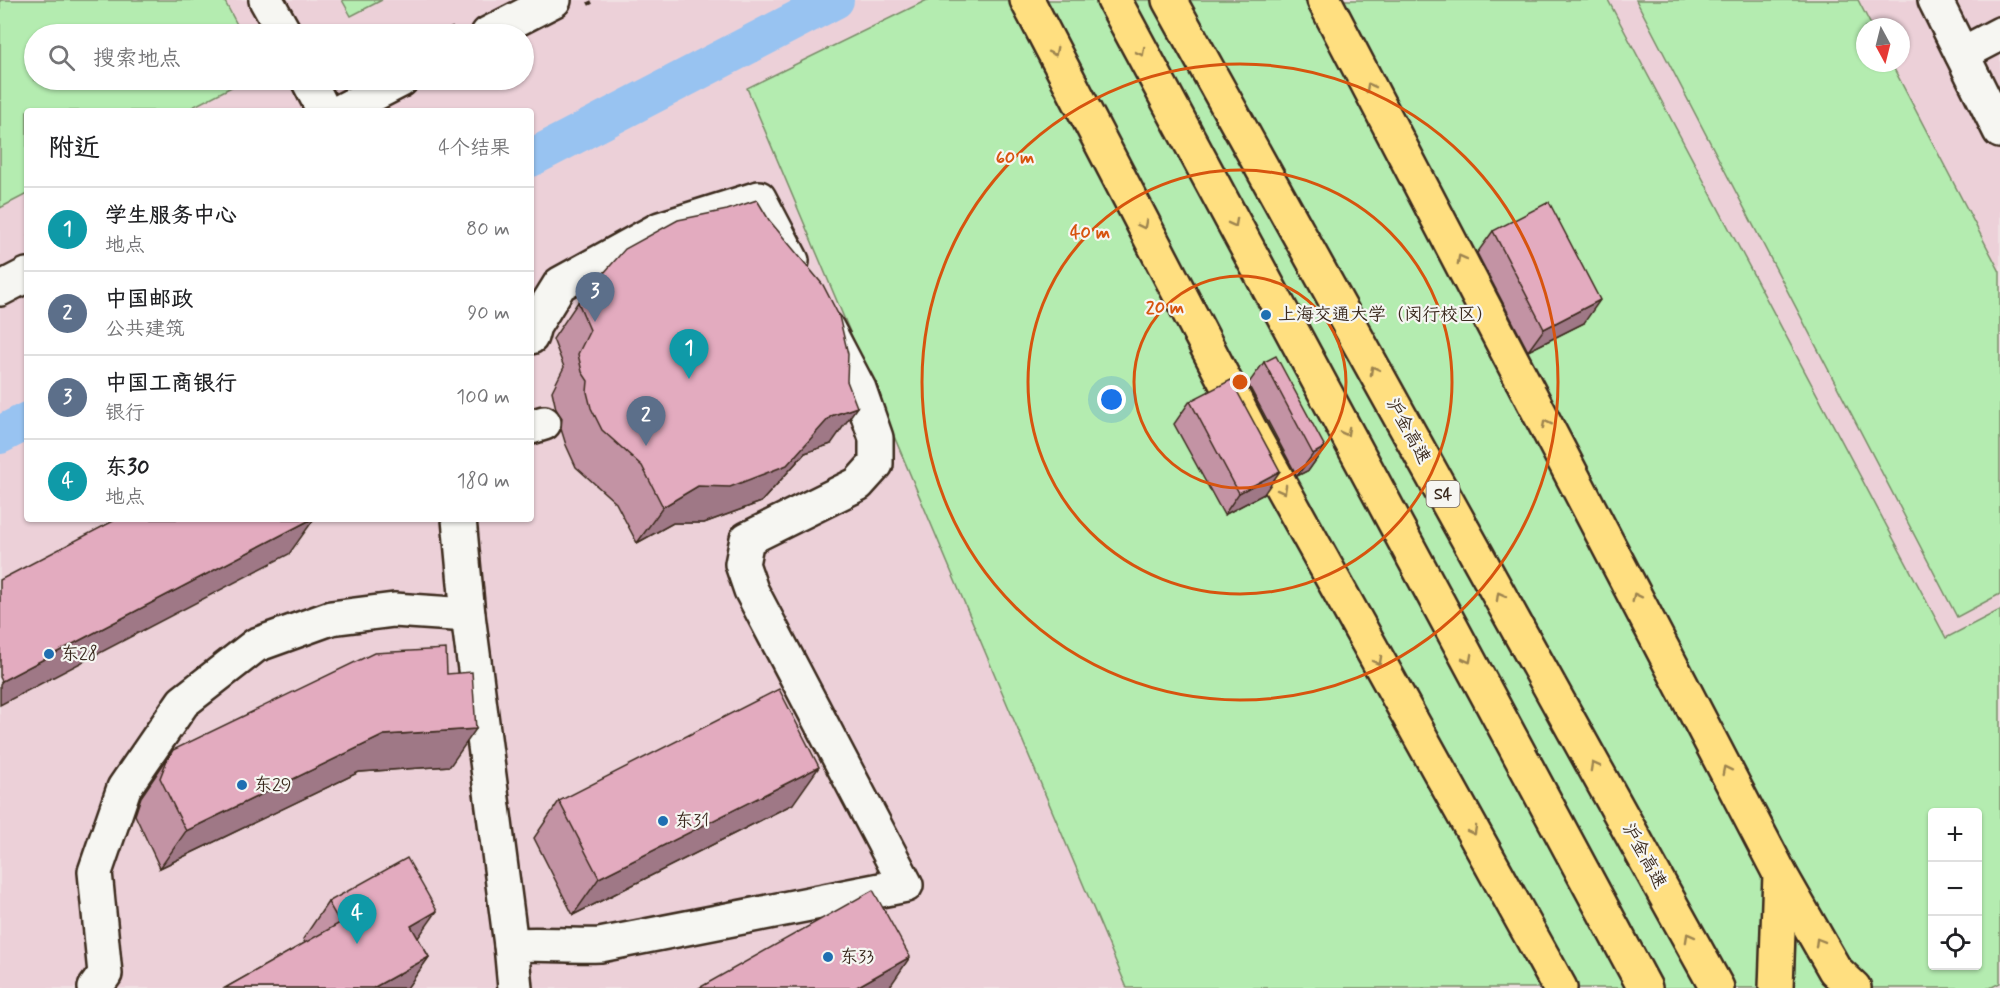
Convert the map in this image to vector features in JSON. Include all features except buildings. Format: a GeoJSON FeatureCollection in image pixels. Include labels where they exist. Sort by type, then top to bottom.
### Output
{"type":"FeatureCollection","features":[{"type":"Feature","properties":{"kind":"highway"},"geometry":{"type":"LineString","coordinates":[[1027,0],[1254,439],[1560,988]]}},
{"type":"Feature","properties":{"kind":"highway"},"geometry":{"type":"LineString","coordinates":[[1114,0],[1645,988]]}},
{"type":"Feature","properties":{"kind":"highway","name":"沪金高速"},"geometry":{"type":"LineString","coordinates":[[1168,0],[1717,988]]}},
{"type":"Feature","properties":{"kind":"highway"},"geometry":{"type":"LineString","coordinates":[[1324,0],[1780,874],[1835,970],[1854,988]]}},
{"type":"Feature","properties":{"kind":"highway"},"geometry":{"type":"LineString","coordinates":[[1776,988],[1780,874]]}},
{"type":"Feature","properties":{"kind":"lane"},"geometry":{"type":"LineString","coordinates":[[266,0],[279,24]]}},
{"type":"Feature","properties":{"kind":"lane"},"geometry":{"type":"LineString","coordinates":[[507,24],[554,0]]}},
{"type":"Feature","properties":{"kind":"lane"},"geometry":{"type":"LineString","coordinates":[[1935,0],[2000,130]]}},
{"type":"Feature","properties":{"kind":"lane"},"geometry":{"type":"LineString","coordinates":[[1962,54],[2000,34]]}},
{"type":"Feature","properties":{"kind":"lane"},"geometry":{"type":"LineString","coordinates":[[313,90],[322,108]]}},
{"type":"Feature","properties":{"kind":"lane"},"geometry":{"type":"LineString","coordinates":[[347,108],[382,90]]}},
{"type":"Feature","properties":{"kind":"lane"},"geometry":{"type":"LineString","coordinates":[[511,945],[600,945],[906,885],[751,590],[742,564],[747,540],[858,484],[876,464],[876,438],[859,389],[759,198],[660,230],[560,284],[534,326]]}},
{"type":"Feature","properties":{"kind":"lane"},"geometry":{"type":"LineString","coordinates":[[0,289],[24,277]]}},
{"type":"Feature","properties":{"kind":"lane"},"geometry":{"type":"LineString","coordinates":[[459,522],[468,615],[511,945],[514,988]]}},
{"type":"Feature","properties":{"kind":"lane"},"geometry":{"type":"LineString","coordinates":[[95,988],[105,974],[95,872],[124,789],[183,702],[256,645],[331,618],[394,610],[468,615]]}},
{"type":"Feature","properties":{"kind":"shaded area","name":"上海交通大学（闵行校区）"},"geometry":{"type":"Polygon","coordinates":[[[0,0],[2000,0],[2000,887],[1982,826],[1982,808],[1928,808],[1928,817],[1797,988],[0,988],[0,0]]]}},
{"type":"Feature","properties":{"kind":"green space"},"geometry":{"type":"Polygon","coordinates":[[[0,0],[224,0],[237,24],[24,24],[24,90],[226,90],[191,108],[24,108],[24,196],[0,208],[0,0]]]}},
{"type":"Feature","properties":{"kind":"green space"},"geometry":{"type":"Polygon","coordinates":[[[342,0],[382,0],[351,16],[342,0]]]}},
{"type":"Feature","properties":{"kind":"green space"},"geometry":{"type":"Polygon","coordinates":[[[927,0],[1608,0],[1946,638],[2000,610],[2000,983],[1990,988],[1127,988],[747,88],[927,0]]]}},
{"type":"Feature","properties":{"kind":"green space"},"geometry":{"type":"Polygon","coordinates":[[[1636,0],[1858,0],[1867,18],[1856,18],[1856,72],[1896,72],[2000,272],[2000,594],[1957,617],[1636,0]]]}},
{"type":"Feature","properties":{"kind":"waterway"},"geometry":{"type":"LineString","coordinates":[[534,156],[835,0]]}},
{"type":"Feature","properties":{"kind":"waterway"},"geometry":{"type":"LineString","coordinates":[[0,435],[24,423]]}},
{"type":"Feature","properties":{"kind":"place","name":"上海交通大学（闵行校区）"},"geometry":{"type":"Point","coordinates":[1266,315]}},
{"type":"Feature","properties":{"kind":"place","name":"中国工商银行"},"geometry":{"type":"Point","coordinates":[595,322]}},
{"type":"Feature","properties":{"kind":"place","name":"学生服务中心"},"geometry":{"type":"Point","coordinates":[689,379]}},
{"type":"Feature","properties":{"kind":"place","name":"中国邮政"},"geometry":{"type":"Point","coordinates":[646,446]}},
{"type":"Feature","properties":{"kind":"place","name":"东28"},"geometry":{"type":"Point","coordinates":[49,654]}},
{"type":"Feature","properties":{"kind":"place","name":"东29"},"geometry":{"type":"Point","coordinates":[242,785]}},
{"type":"Feature","properties":{"kind":"place","name":"东31"},"geometry":{"type":"Point","coordinates":[663,821]}},
{"type":"Feature","properties":{"kind":"place","name":"东30"},"geometry":{"type":"Point","coordinates":[357,944]}},
{"type":"Feature","properties":{"kind":"place","name":"东33"},"geometry":{"type":"Point","coordinates":[828,957]}}]}
